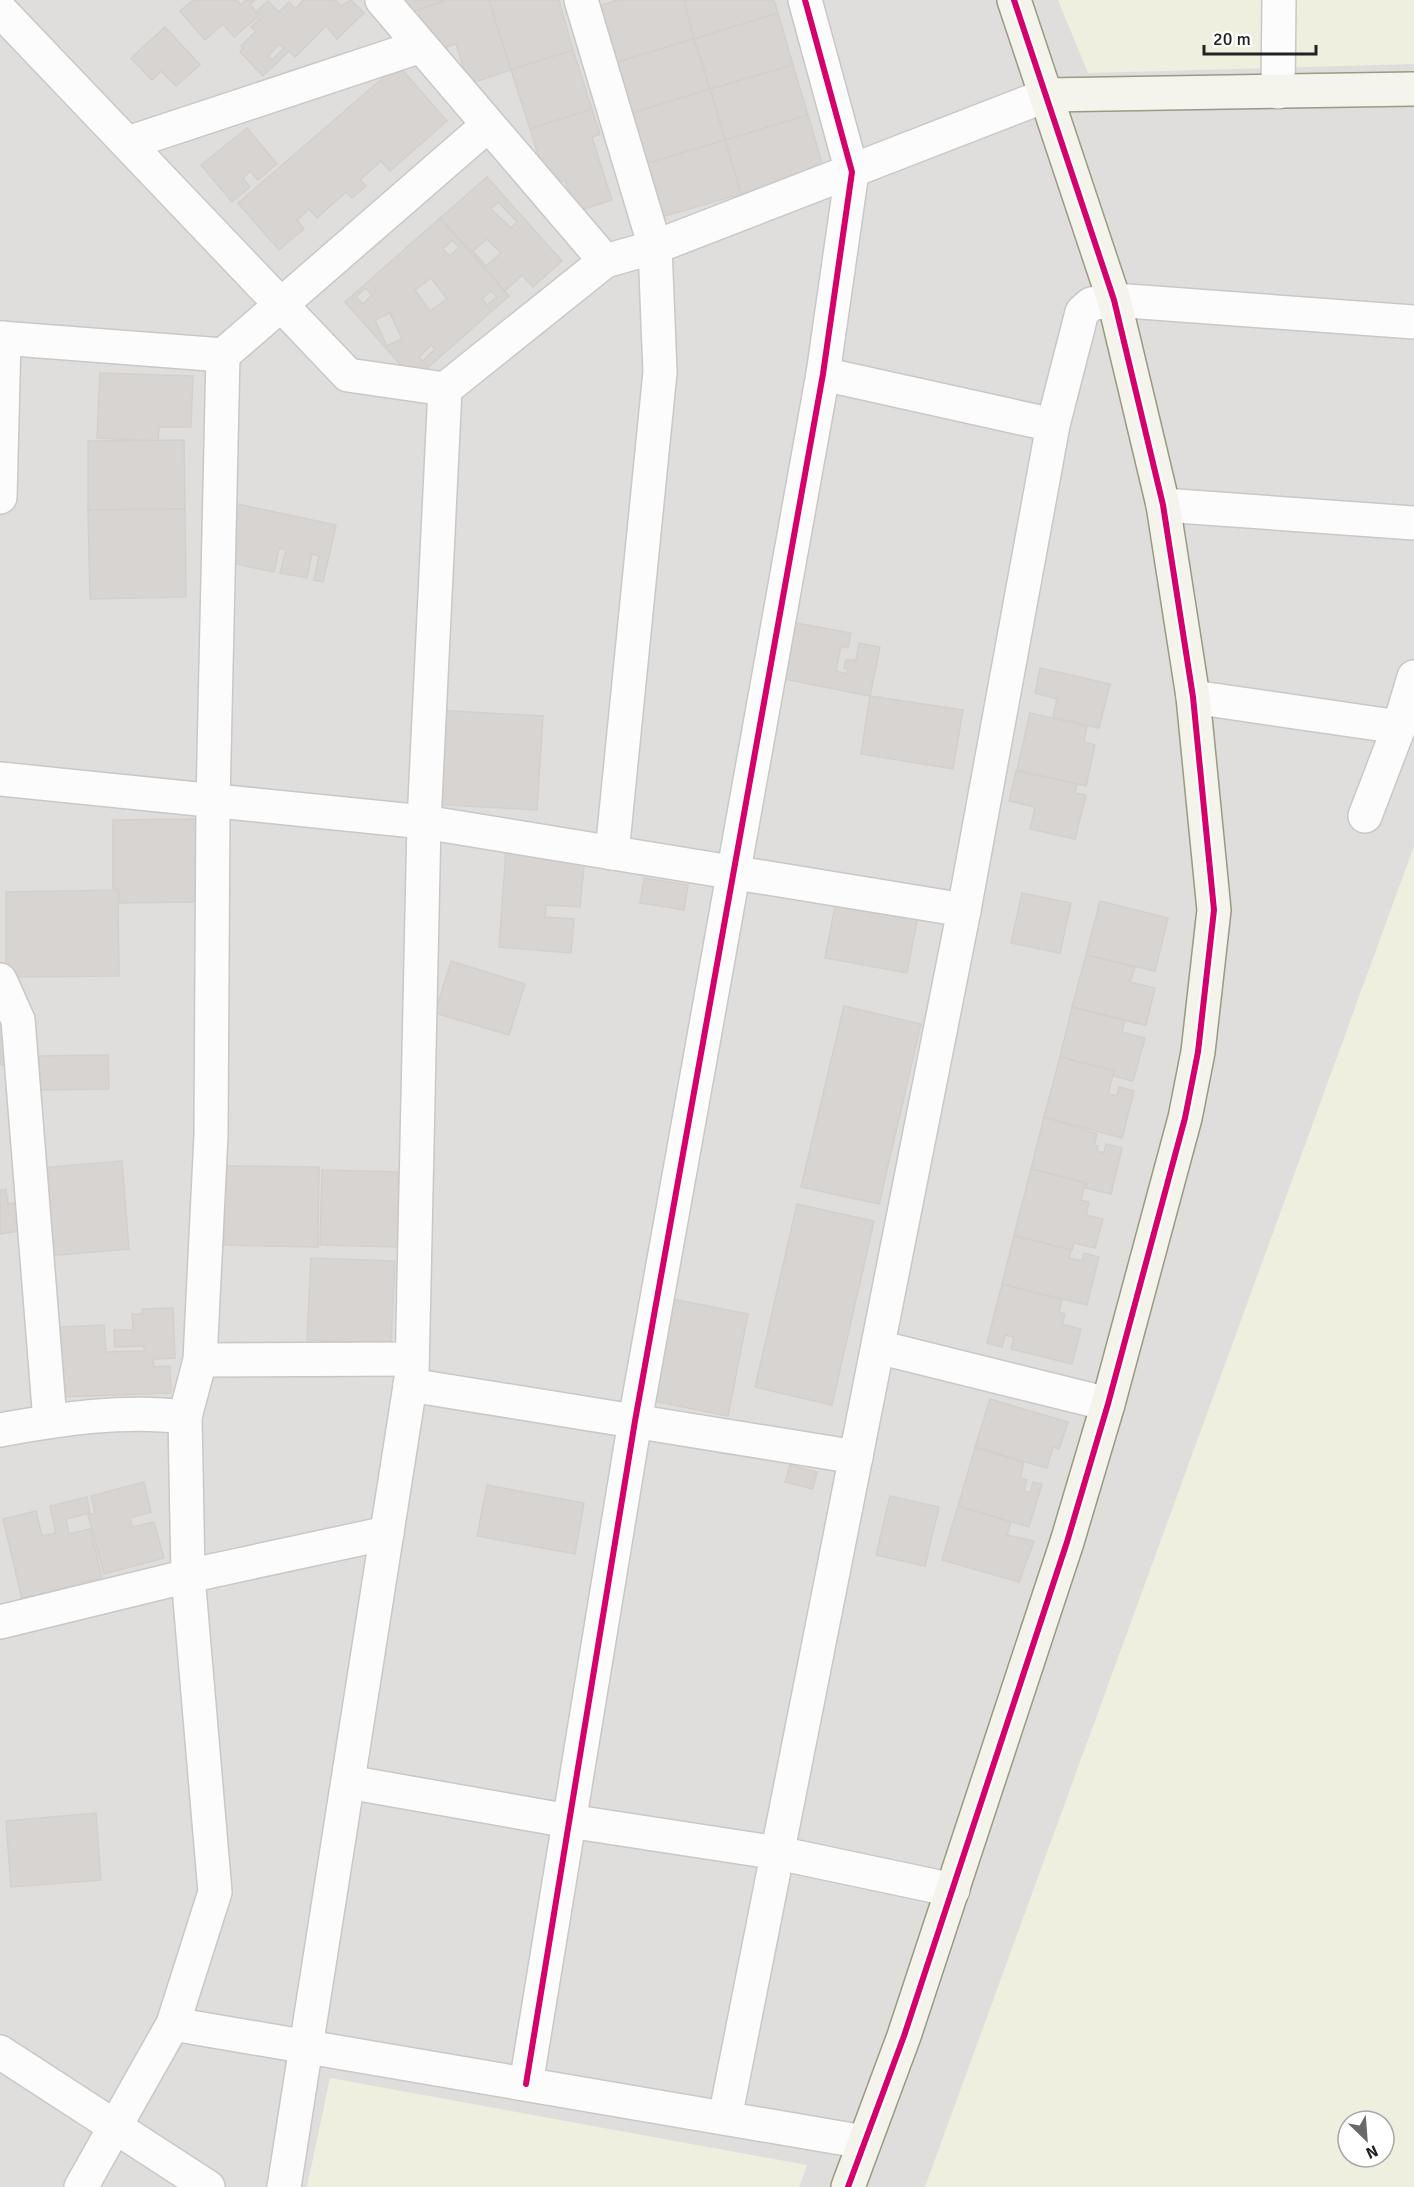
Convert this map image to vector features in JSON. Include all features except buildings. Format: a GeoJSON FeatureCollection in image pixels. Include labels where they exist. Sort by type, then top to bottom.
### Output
{"type":"FeatureCollection","features":[{"type":"Feature","properties":{"kind":"street"},"geometry":{"type":"LineString","coordinates":[[382,0],[605,261]]}},
{"type":"Feature","properties":{"kind":"street"},"geometry":{"type":"LineString","coordinates":[[581,0],[655,248],[660,372],[612,853]]}},
{"type":"Feature","properties":{"kind":"street"},"geometry":{"type":"LineString","coordinates":[[526,2084],[635,1421],[823,374],[852,172],[805,0]]}},
{"type":"Feature","properties":{"kind":"street"},"geometry":{"type":"LineString","coordinates":[[848,2187],[904,2036],[953,1890],[1067,1542],[1108,1404],[1185,1118],[1204,1006],[1214,910],[1193,697],[1163,505],[1114,300],[1014,0]]}},
{"type":"Feature","properties":{"kind":"street"},"geometry":{"type":"LineString","coordinates":[[1278,92],[1279,0]]}},
{"type":"Feature","properties":{"kind":"street"},"geometry":{"type":"LineString","coordinates":[[0,10],[348,375],[445,389],[605,261],[655,248],[1047,95],[1414,89]]}},
{"type":"Feature","properties":{"kind":"street"},"geometry":{"type":"LineString","coordinates":[[128,143],[421,46]]}},
{"type":"Feature","properties":{"kind":"street"},"geometry":{"type":"LineString","coordinates":[[0,497],[2,338],[223,356],[488,124]]}},
{"type":"Feature","properties":{"kind":"street"},"geometry":{"type":"LineString","coordinates":[[725,2118],[964,910],[1053,425],[1082,312],[1091,304],[1114,300],[1414,322]]}},
{"type":"Feature","properties":{"kind":"street"},"geometry":{"type":"LineString","coordinates":[[81,2187],[173,2024],[214,1892],[188,1576],[185,1417],[200,1360],[211,1135],[213,801],[223,356]]}},
{"type":"Feature","properties":{"kind":"street"},"geometry":{"type":"LineString","coordinates":[[823,374],[1053,425]]}},
{"type":"Feature","properties":{"kind":"street"},"geometry":{"type":"LineString","coordinates":[[284,2187],[411,1372],[424,822],[445,389]]}},
{"type":"Feature","properties":{"kind":"street"},"geometry":{"type":"LineString","coordinates":[[1163,505],[1414,523]]}},
{"type":"Feature","properties":{"kind":"street"},"geometry":{"type":"LineString","coordinates":[[1365,816],[1399,727],[1414,677]]}},
{"type":"Feature","properties":{"kind":"street"},"geometry":{"type":"LineString","coordinates":[[1193,697],[1399,727]]}},
{"type":"Feature","properties":{"kind":"street"},"geometry":{"type":"LineString","coordinates":[[0,779],[424,822],[964,910]]}},
{"type":"Feature","properties":{"kind":"street"},"geometry":{"type":"LineString","coordinates":[[0,980],[18,1020],[50,1421]]}},
{"type":"Feature","properties":{"kind":"street"},"geometry":{"type":"LineString","coordinates":[[878,1347],[1108,1404]]}},
{"type":"Feature","properties":{"kind":"street"},"geometry":{"type":"LineString","coordinates":[[200,1360],[411,1372],[635,1421],[856,1457]]}},
{"type":"Feature","properties":{"kind":"street"},"geometry":{"type":"LineString","coordinates":[[0,1430],[50,1421],[155,1413],[185,1417]]}},
{"type":"Feature","properties":{"kind":"street"},"geometry":{"type":"LineString","coordinates":[[1,1616],[387,1533]]}},
{"type":"Feature","properties":{"kind":"street"},"geometry":{"type":"LineString","coordinates":[[348,1782],[569,1821],[778,1853],[953,1890]]}},
{"type":"Feature","properties":{"kind":"street"},"geometry":{"type":"LineString","coordinates":[[173,2024],[864,2142]]}},
{"type":"Feature","properties":{"kind":"street"},"geometry":{"type":"LineString","coordinates":[[0,2052],[116,2125],[208,2187]]}},
{"type":"Feature","properties":{"kind":"shaded area"},"geometry":{"type":"Polygon","coordinates":[[[0,0],[1414,0],[1414,2187],[0,2187],[0,0]]]}},
{"type":"Feature","properties":{"kind":"green space"},"geometry":{"type":"Polygon","coordinates":[[[1058,0],[1414,0],[1414,64],[1088,73],[1058,0]]]}},
{"type":"Feature","properties":{"kind":"green space"},"geometry":{"type":"Polygon","coordinates":[[[1414,846],[1414,2187],[925,2187],[1414,846]]]}},
{"type":"Feature","properties":{"kind":"green space"},"geometry":{"type":"Polygon","coordinates":[[[330,2078],[807,2165],[799,2187],[307,2187],[330,2078]]]}},
{"type":"Feature","properties":{"kind":"cycle path"},"geometry":{"type":"LineString","coordinates":[[526,2084],[635,1421],[823,374],[852,172],[805,0]]}},
{"type":"Feature","properties":{"kind":"cycle path"},"geometry":{"type":"LineString","coordinates":[[848,2187],[904,2036],[1067,1542],[1108,1404],[1185,1118],[1198,1052],[1214,910],[1193,697],[1163,505],[1114,300],[1014,0]]}}]}
